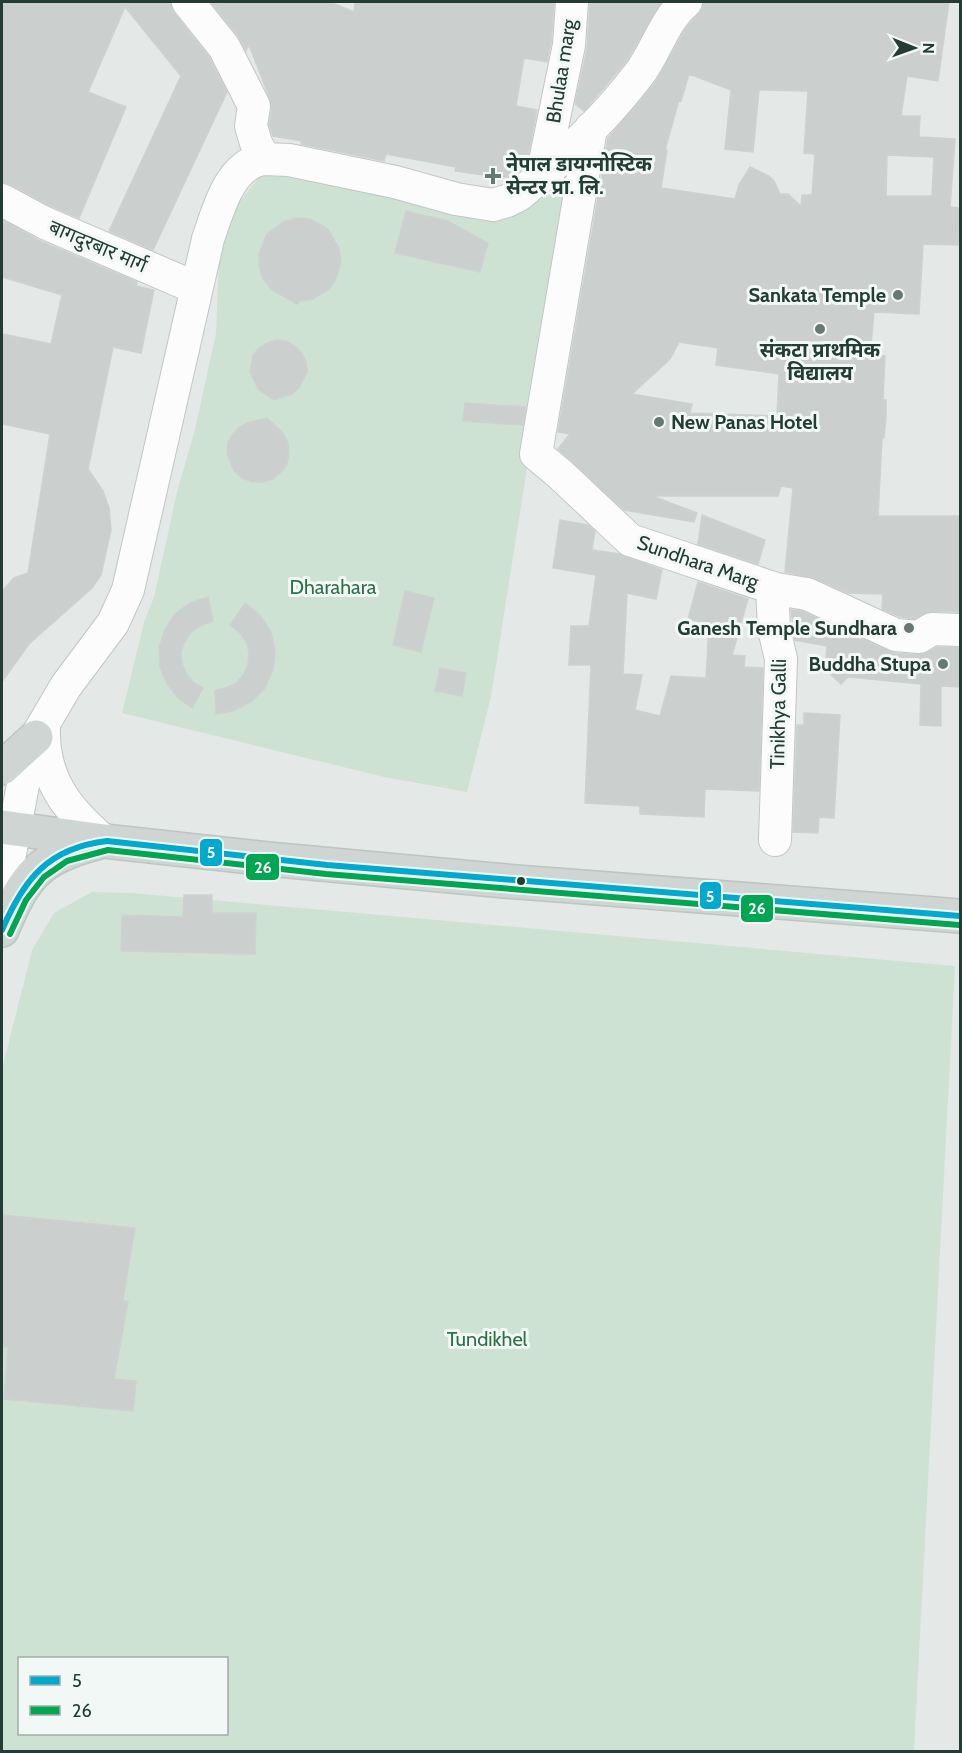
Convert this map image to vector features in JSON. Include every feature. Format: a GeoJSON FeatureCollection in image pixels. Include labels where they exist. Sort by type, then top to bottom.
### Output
{"type":"FeatureCollection","features":[{"type":"Feature","properties":{"kind":"main road"},"geometry":{"type":"LineString","coordinates":[[2,768],[40,730]]}},
{"type":"Feature","properties":{"kind":"main road"},"geometry":{"type":"LineString","coordinates":[[8,828],[268,860],[505,881],[960,916]]}},
{"type":"Feature","properties":{"kind":"main road"},"geometry":{"type":"LineString","coordinates":[[2,930],[26,881],[40,867],[54,857],[104,841]]}},
{"type":"Feature","properties":{"kind":"street"},"geometry":{"type":"LineString","coordinates":[[188,2],[224,47],[254,106],[251,126],[260,151]]}},
{"type":"Feature","properties":{"kind":"street","name":"Bhulaa marg"},"geometry":{"type":"LineString","coordinates":[[542,176],[569,45],[572,2]]}},
{"type":"Feature","properties":{"kind":"street"},"geometry":{"type":"LineString","coordinates":[[260,151],[289,160],[395,182],[456,199],[492,205],[507,201],[519,195],[542,176],[591,128],[639,74],[668,24],[686,2]]}},
{"type":"Feature","properties":{"kind":"street","name":"Sundhara Marg"},"geometry":{"type":"LineString","coordinates":[[591,128],[536,454],[630,540],[772,588],[807,594],[896,635],[919,636],[932,629],[960,630]]}},
{"type":"Feature","properties":{"kind":"street"},"geometry":{"type":"LineString","coordinates":[[2,896],[8,828],[40,730],[66,686],[113,623],[128,590],[208,239],[222,201],[232,183],[242,170],[254,161],[260,151]]}},
{"type":"Feature","properties":{"kind":"street","name":"बागदुरबार मार्ग"},"geometry":{"type":"LineString","coordinates":[[2,200],[45,223],[196,288]]}},
{"type":"Feature","properties":{"kind":"street","name":"Tinikhya Galli"},"geometry":{"type":"LineString","coordinates":[[772,588],[774,629],[781,659],[775,840]]}},
{"type":"Feature","properties":{"kind":"street"},"geometry":{"type":"LineString","coordinates":[[40,730],[46,760],[55,785],[65,803],[104,841]]}},
{"type":"Feature","properties":{"kind":"green space","name":"Dharahara"},"geometry":{"type":"Polygon","coordinates":[[[575,163],[491,697],[467,792],[384,777],[122,713],[144,622],[154,597],[216,333],[219,257],[237,205],[261,175],[284,173],[336,180],[443,210],[513,216],[541,199],[575,163]]]}},
{"type":"Feature","properties":{"kind":"green space","name":"Tundikhel"},"geometry":{"type":"Polygon","coordinates":[[[92,892],[132,893],[955,966],[914,1751],[2,1752],[2,1069],[32,950],[54,913],[92,892]]]}},
{"type":"Feature","properties":{"kind":"building"},"geometry":{"type":"Polygon","coordinates":[[[2,2],[170,2],[174,13],[209,57],[227,92],[153,250],[109,231],[181,76],[125,7],[88,92],[126,107],[79,218],[2,182],[2,2]]]}},
{"type":"Feature","properties":{"kind":"building"},"geometry":{"type":"Polygon","coordinates":[[[211,2],[330,2],[354,12],[355,2],[554,2],[547,62],[524,58],[516,106],[537,110],[526,166],[506,182],[504,178],[455,171],[456,167],[386,154],[384,161],[273,136],[269,125],[272,110],[270,99],[249,45],[246,51],[238,36],[211,2]]]}},
{"type":"Feature","properties":{"kind":"building"},"geometry":{"type":"Polygon","coordinates":[[[590,2],[662,2],[625,63],[584,111],[575,104],[587,49],[590,2]]]}},
{"type":"Feature","properties":{"kind":"building"},"geometry":{"type":"Polygon","coordinates":[[[703,2],[949,2],[938,81],[907,76],[901,116],[920,116],[919,137],[955,139],[950,207],[960,208],[958,245],[923,244],[919,314],[874,312],[870,355],[885,356],[883,400],[886,400],[886,416],[884,438],[882,438],[878,516],[960,516],[960,612],[933,611],[915,619],[901,617],[882,609],[883,594],[848,593],[814,578],[785,572],[793,488],[781,486],[778,496],[652,496],[697,513],[694,522],[624,510],[558,449],[570,434],[558,432],[608,138],[654,84],[686,28],[703,8],[703,2]],[[689,74],[665,150],[667,150],[661,188],[735,199],[739,185],[750,167],[769,176],[780,194],[788,194],[801,206],[802,195],[812,195],[815,154],[804,153],[808,91],[759,90],[753,152],[725,149],[731,90],[689,74]],[[887,155],[886,196],[932,196],[934,157],[887,155]],[[679,342],[670,359],[632,394],[692,404],[690,413],[777,416],[779,374],[716,365],[718,348],[679,342]]]}},
{"type":"Feature","properties":{"kind":"building"},"geometry":{"type":"Polygon","coordinates":[[[406,211],[448,221],[488,243],[480,272],[395,253],[406,211]]]}},
{"type":"Feature","properties":{"kind":"building"},"geometry":{"type":"Polygon","coordinates":[[[296,218],[310,219],[327,228],[339,248],[341,262],[336,279],[329,289],[313,299],[300,301],[297,304],[272,290],[263,279],[259,266],[259,254],[267,234],[283,222],[296,218]]]}},
{"type":"Feature","properties":{"kind":"building"},"geometry":{"type":"Polygon","coordinates":[[[2,220],[38,240],[137,282],[136,286],[154,290],[141,353],[113,347],[88,469],[103,491],[109,508],[111,530],[101,575],[92,588],[29,644],[2,682],[2,591],[14,578],[28,573],[50,434],[2,424],[2,334],[51,344],[62,295],[2,277],[2,220]]]}},
{"type":"Feature","properties":{"kind":"building"},"geometry":{"type":"Polygon","coordinates":[[[276,340],[286,341],[302,353],[307,372],[299,388],[292,394],[274,400],[258,389],[250,372],[253,355],[259,348],[276,340]]]}},
{"type":"Feature","properties":{"kind":"building"},"geometry":{"type":"Polygon","coordinates":[[[465,403],[526,407],[523,425],[463,421],[465,403]]]}},
{"type":"Feature","properties":{"kind":"building"},"geometry":{"type":"Polygon","coordinates":[[[267,418],[283,433],[288,443],[287,464],[273,479],[252,482],[242,478],[234,471],[227,453],[228,443],[239,427],[267,418]]]}},
{"type":"Feature","properties":{"kind":"building"},"geometry":{"type":"Polygon","coordinates":[[[702,515],[765,540],[758,564],[698,544],[702,515]]]}},
{"type":"Feature","properties":{"kind":"building"},"geometry":{"type":"Polygon","coordinates":[[[560,520],[588,525],[595,531],[592,550],[620,554],[662,570],[656,599],[627,593],[623,674],[642,675],[635,710],[660,716],[671,676],[706,678],[709,624],[688,619],[698,582],[748,599],[732,655],[745,656],[744,667],[763,668],[759,791],[705,789],[704,817],[640,814],[640,806],[585,803],[591,665],[569,665],[571,626],[589,626],[596,575],[553,568],[560,520]]]}},
{"type":"Feature","properties":{"kind":"building"},"geometry":{"type":"Polygon","coordinates":[[[405,591],[434,598],[421,652],[393,645],[405,591]]]}},
{"type":"Feature","properties":{"kind":"building"},"geometry":{"type":"Polygon","coordinates":[[[208,597],[213,621],[198,627],[190,634],[181,653],[182,664],[187,675],[203,688],[192,708],[179,699],[167,684],[160,667],[159,648],[165,629],[175,614],[190,603],[208,597]]]}},
{"type":"Feature","properties":{"kind":"building"},"geometry":{"type":"Polygon","coordinates":[[[245,603],[260,615],[271,632],[275,651],[273,670],[265,688],[251,702],[233,711],[216,714],[215,690],[236,683],[244,674],[248,664],[249,652],[246,641],[230,625],[245,603]]]}},
{"type":"Feature","properties":{"kind":"building"},"geometry":{"type":"Polygon","coordinates":[[[791,610],[802,611],[831,625],[830,633],[853,635],[894,653],[918,655],[937,647],[960,648],[960,687],[941,686],[941,726],[920,725],[921,684],[848,677],[841,684],[825,669],[827,646],[795,640],[791,610]]]}},
{"type":"Feature","properties":{"kind":"building"},"geometry":{"type":"Polygon","coordinates":[[[440,668],[466,673],[462,696],[435,691],[440,668]]]}},
{"type":"Feature","properties":{"kind":"building"},"geometry":{"type":"Polygon","coordinates":[[[804,713],[840,715],[834,818],[819,817],[818,833],[793,832],[797,725],[804,725],[804,713]]]}},
{"type":"Feature","properties":{"kind":"building"},"geometry":{"type":"Polygon","coordinates":[[[184,895],[212,895],[212,913],[256,913],[255,954],[121,951],[122,915],[183,917],[184,895]]]}},
{"type":"Feature","properties":{"kind":"building"},"geometry":{"type":"Polygon","coordinates":[[[2,1215],[135,1228],[123,1301],[128,1301],[114,1379],[136,1381],[133,1411],[4,1399],[8,1347],[2,1347],[2,1215]]]}},
{"type":"Feature","properties":{"kind":"transit line","name":"5"},"geometry":{"type":"LineString","coordinates":[[2,930],[19,896],[41,869],[69,851],[107,841],[327,865],[960,916]]}},
{"type":"Feature","properties":{"kind":"transit line","name":"26"},"geometry":{"type":"LineString","coordinates":[[10,934],[26,900],[44,877],[67,861],[108,850],[326,874],[959,925]]}},
{"type":"Feature","properties":{"kind":"place","name":"नेपाल डायग्नोस्टिक सेन्टर प्रा. लि."},"geometry":{"type":"Point","coordinates":[493,176]}},
{"type":"Feature","properties":{"kind":"place","name":"Sankata Temple"},"geometry":{"type":"Point","coordinates":[898,295]}},
{"type":"Feature","properties":{"kind":"place","name":"संकटा प्राथमिक विद्यालय"},"geometry":{"type":"Point","coordinates":[820,329]}},
{"type":"Feature","properties":{"kind":"place","name":"New Panas Hotel"},"geometry":{"type":"Point","coordinates":[659,422]}},
{"type":"Feature","properties":{"kind":"place","name":"Ganesh Temple Sundhara"},"geometry":{"type":"Point","coordinates":[909,628]}},
{"type":"Feature","properties":{"kind":"place","name":"Buddha Stupa"},"geometry":{"type":"Point","coordinates":[943,664]}}]}
